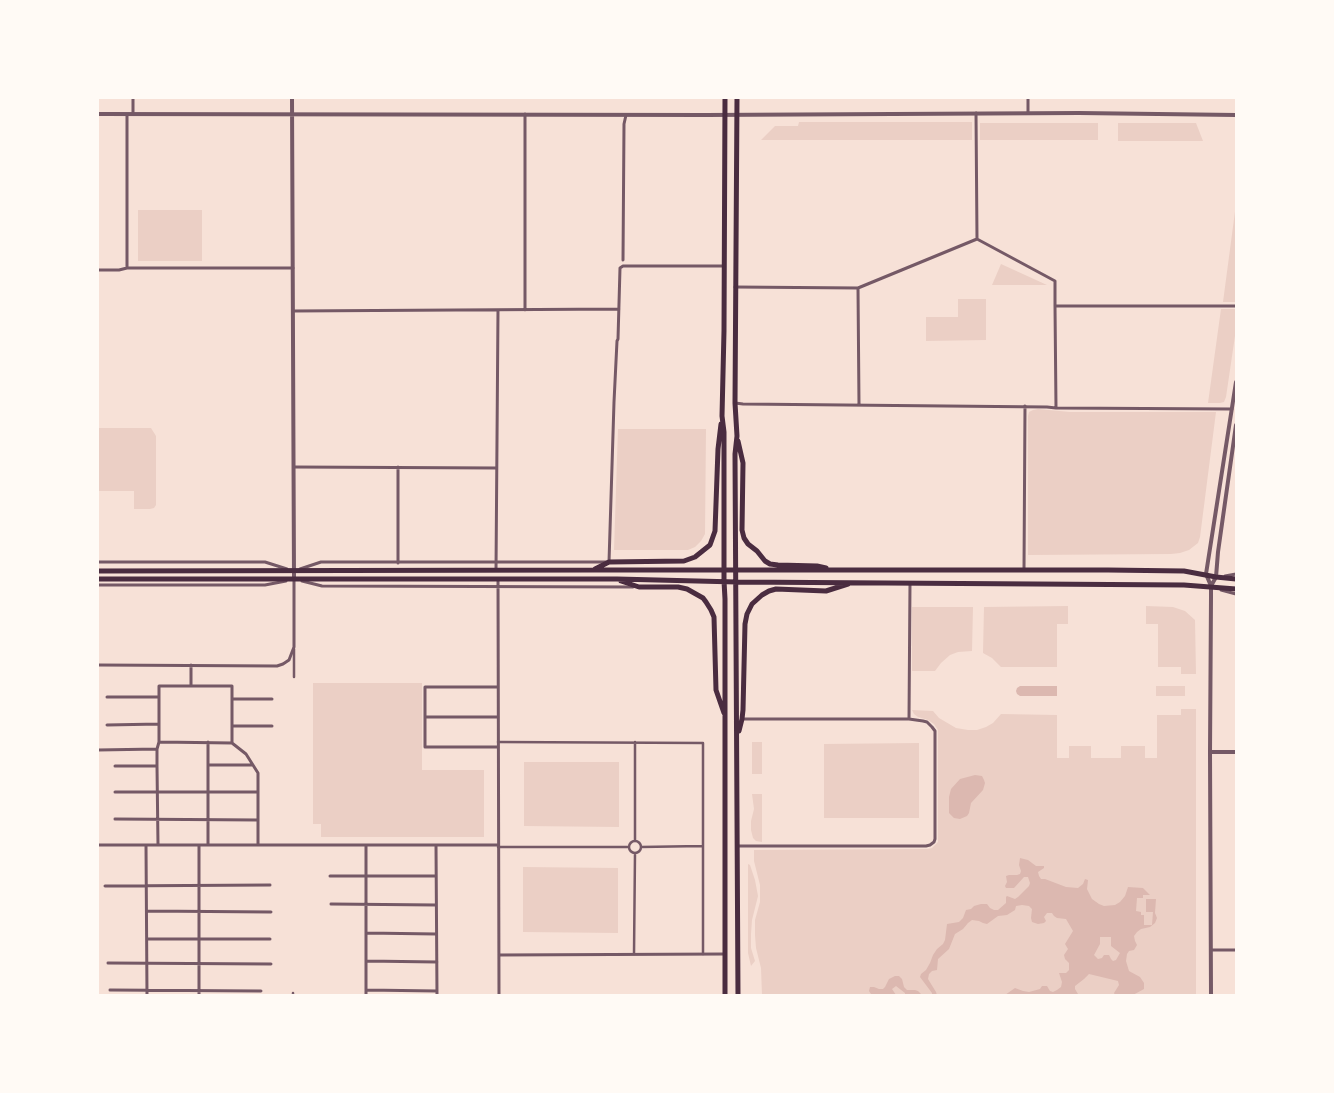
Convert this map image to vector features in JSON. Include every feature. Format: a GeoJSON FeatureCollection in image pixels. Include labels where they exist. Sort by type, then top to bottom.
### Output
{"type":"FeatureCollection","features":[{"type":"Feature","properties":{"kind":"main road"},"geometry":{"type":"LineString","coordinates":[[594,570],[609,562],[684,561],[695,557],[710,545],[715,531],[718,450],[723,400],[725,98]]}},
{"type":"Feature","properties":{"kind":"main road"},"geometry":{"type":"LineString","coordinates":[[737,98],[735,403],[737,436],[743,463],[742,530],[748,544],[770,564],[817,566],[834,570]]}},
{"type":"Feature","properties":{"kind":"main road"},"geometry":{"type":"LineString","coordinates":[[722,416],[724,442],[725,599],[725,996]]}},
{"type":"Feature","properties":{"kind":"main road"},"geometry":{"type":"LineString","coordinates":[[737,436],[735,454],[738,996]]}},
{"type":"Feature","properties":{"kind":"main road"},"geometry":{"type":"LineString","coordinates":[[98,571],[1184,571],[1236,579]]}},
{"type":"Feature","properties":{"kind":"main road"},"geometry":{"type":"LineString","coordinates":[[98,579],[617,579],[737,582],[1211,586],[1236,589]]}},
{"type":"Feature","properties":{"kind":"main road"},"geometry":{"type":"LineString","coordinates":[[617,579],[639,587],[678,587],[687,589],[703,598],[714,617],[716,690],[725,718]]}},
{"type":"Feature","properties":{"kind":"main road"},"geometry":{"type":"LineString","coordinates":[[737,736],[742,719],[744,624],[752,604],[762,595],[776,589],[826,590],[853,582]]}},
{"type":"Feature","properties":{"kind":"street"},"geometry":{"type":"LineString","coordinates":[[133,114],[134,98]]}},
{"type":"Feature","properties":{"kind":"street"},"geometry":{"type":"LineString","coordinates":[[292,98],[294,677]]}},
{"type":"Feature","properties":{"kind":"street"},"geometry":{"type":"LineString","coordinates":[[1028,98],[1028,113]]}},
{"type":"Feature","properties":{"kind":"street"},"geometry":{"type":"LineString","coordinates":[[976,113],[977,239]]}},
{"type":"Feature","properties":{"kind":"street"},"geometry":{"type":"LineString","coordinates":[[98,114],[1028,113],[1236,115]]}},
{"type":"Feature","properties":{"kind":"street"},"geometry":{"type":"LineString","coordinates":[[127,114],[127,268]]}},
{"type":"Feature","properties":{"kind":"street"},"geometry":{"type":"LineString","coordinates":[[525,114],[525,310]]}},
{"type":"Feature","properties":{"kind":"street"},"geometry":{"type":"LineString","coordinates":[[623,260],[624,124],[626,114]]}},
{"type":"Feature","properties":{"kind":"street"},"geometry":{"type":"LineString","coordinates":[[735,287],[858,288],[977,239]]}},
{"type":"Feature","properties":{"kind":"street"},"geometry":{"type":"LineString","coordinates":[[977,239],[1055,281],[1056,408]]}},
{"type":"Feature","properties":{"kind":"street"},"geometry":{"type":"LineString","coordinates":[[98,562],[265,562],[294,571],[321,562],[609,562],[620,268],[623,266],[725,266]]}},
{"type":"Feature","properties":{"kind":"street"},"geometry":{"type":"LineString","coordinates":[[98,270],[127,268],[293,268]]}},
{"type":"Feature","properties":{"kind":"street"},"geometry":{"type":"LineString","coordinates":[[858,288],[859,405]]}},
{"type":"Feature","properties":{"kind":"street"},"geometry":{"type":"LineString","coordinates":[[1055,306],[1236,306]]}},
{"type":"Feature","properties":{"kind":"street"},"geometry":{"type":"LineString","coordinates":[[293,311],[619,309]]}},
{"type":"Feature","properties":{"kind":"street"},"geometry":{"type":"LineString","coordinates":[[496,570],[498,310]]}},
{"type":"Feature","properties":{"kind":"street"},"geometry":{"type":"LineString","coordinates":[[1211,996],[1211,586],[1206,574],[1236,382]]}},
{"type":"Feature","properties":{"kind":"street"},"geometry":{"type":"LineString","coordinates":[[735,403],[1046,406],[1056,408],[1232,408]]}},
{"type":"Feature","properties":{"kind":"street"},"geometry":{"type":"LineString","coordinates":[[1024,570],[1025,406]]}},
{"type":"Feature","properties":{"kind":"street"},"geometry":{"type":"LineString","coordinates":[[1211,586],[1216,577],[1236,426],[1230,425]]}},
{"type":"Feature","properties":{"kind":"street"},"geometry":{"type":"LineString","coordinates":[[294,467],[496,468]]}},
{"type":"Feature","properties":{"kind":"street"},"geometry":{"type":"LineString","coordinates":[[398,467],[398,562]]}},
{"type":"Feature","properties":{"kind":"street"},"geometry":{"type":"LineString","coordinates":[[1216,577],[1236,574]]}},
{"type":"Feature","properties":{"kind":"street"},"geometry":{"type":"LineString","coordinates":[[98,585],[265,585],[294,579],[322,586],[639,587]]}},
{"type":"Feature","properties":{"kind":"street"},"geometry":{"type":"LineString","coordinates":[[498,580],[499,996]]}},
{"type":"Feature","properties":{"kind":"street"},"geometry":{"type":"LineString","coordinates":[[909,719],[910,582]]}},
{"type":"Feature","properties":{"kind":"street"},"geometry":{"type":"LineString","coordinates":[[1211,586],[1236,594]]}},
{"type":"Feature","properties":{"kind":"street"},"geometry":{"type":"LineString","coordinates":[[98,665],[277,666],[289,660],[294,647]]}},
{"type":"Feature","properties":{"kind":"street"},"geometry":{"type":"LineString","coordinates":[[191,665],[191,686]]}},
{"type":"Feature","properties":{"kind":"street"},"geometry":{"type":"LineString","coordinates":[[158,845],[157,749],[159,742],[159,686],[232,686],[232,742]]}},
{"type":"Feature","properties":{"kind":"street"},"geometry":{"type":"LineString","coordinates":[[498,687],[425,687],[425,747],[498,747]]}},
{"type":"Feature","properties":{"kind":"street"},"geometry":{"type":"LineString","coordinates":[[107,697],[159,697]]}},
{"type":"Feature","properties":{"kind":"street"},"geometry":{"type":"LineString","coordinates":[[232,699],[272,699]]}},
{"type":"Feature","properties":{"kind":"street"},"geometry":{"type":"LineString","coordinates":[[425,716],[498,717]]}},
{"type":"Feature","properties":{"kind":"street"},"geometry":{"type":"LineString","coordinates":[[737,846],[930,845],[935,839],[935,731],[928,722],[909,719],[742,719]]}},
{"type":"Feature","properties":{"kind":"street"},"geometry":{"type":"LineString","coordinates":[[107,724],[159,724]]}},
{"type":"Feature","properties":{"kind":"street"},"geometry":{"type":"LineString","coordinates":[[232,726],[272,726]]}},
{"type":"Feature","properties":{"kind":"street"},"geometry":{"type":"LineString","coordinates":[[159,742],[232,742],[246,754],[258,773],[258,845]]}},
{"type":"Feature","properties":{"kind":"street"},"geometry":{"type":"LineString","coordinates":[[208,742],[208,845]]}},
{"type":"Feature","properties":{"kind":"street"},"geometry":{"type":"LineString","coordinates":[[498,742],[703,742],[703,954]]}},
{"type":"Feature","properties":{"kind":"street"},"geometry":{"type":"LineString","coordinates":[[635,742],[635,841]]}},
{"type":"Feature","properties":{"kind":"street"},"geometry":{"type":"LineString","coordinates":[[98,750],[157,749]]}},
{"type":"Feature","properties":{"kind":"street"},"geometry":{"type":"LineString","coordinates":[[1210,752],[1236,752]]}},
{"type":"Feature","properties":{"kind":"street"},"geometry":{"type":"LineString","coordinates":[[208,765],[253,765]]}},
{"type":"Feature","properties":{"kind":"street"},"geometry":{"type":"LineString","coordinates":[[116,766],[157,766]]}},
{"type":"Feature","properties":{"kind":"street"},"geometry":{"type":"LineString","coordinates":[[115,792],[258,792]]}},
{"type":"Feature","properties":{"kind":"street"},"geometry":{"type":"LineString","coordinates":[[115,819],[258,820]]}},
{"type":"Feature","properties":{"kind":"street"},"geometry":{"type":"LineString","coordinates":[[628,847],[630,843],[635,841]]}},
{"type":"Feature","properties":{"kind":"street"},"geometry":{"type":"LineString","coordinates":[[635,841],[639,842],[641,847]]}},
{"type":"Feature","properties":{"kind":"street"},"geometry":{"type":"LineString","coordinates":[[98,845],[628,847]]}},
{"type":"Feature","properties":{"kind":"street"},"geometry":{"type":"LineString","coordinates":[[146,845],[147,996]]}},
{"type":"Feature","properties":{"kind":"street"},"geometry":{"type":"LineString","coordinates":[[199,845],[199,996]]}},
{"type":"Feature","properties":{"kind":"street"},"geometry":{"type":"LineString","coordinates":[[366,845],[366,996]]}},
{"type":"Feature","properties":{"kind":"street"},"geometry":{"type":"LineString","coordinates":[[366,990],[437,993],[436,845]]}},
{"type":"Feature","properties":{"kind":"street"},"geometry":{"type":"LineString","coordinates":[[641,847],[703,846]]}},
{"type":"Feature","properties":{"kind":"street"},"geometry":{"type":"LineString","coordinates":[[628,847],[635,854]]}},
{"type":"Feature","properties":{"kind":"street"},"geometry":{"type":"LineString","coordinates":[[635,854],[640,851],[641,847]]}},
{"type":"Feature","properties":{"kind":"street"},"geometry":{"type":"LineString","coordinates":[[634,954],[635,854]]}},
{"type":"Feature","properties":{"kind":"street"},"geometry":{"type":"LineString","coordinates":[[330,876],[436,876]]}},
{"type":"Feature","properties":{"kind":"street"},"geometry":{"type":"LineString","coordinates":[[105,886],[270,885]]}},
{"type":"Feature","properties":{"kind":"street"},"geometry":{"type":"LineString","coordinates":[[331,904],[436,905]]}},
{"type":"Feature","properties":{"kind":"street"},"geometry":{"type":"LineString","coordinates":[[147,911],[270,912]]}},
{"type":"Feature","properties":{"kind":"street"},"geometry":{"type":"LineString","coordinates":[[366,933],[436,934]]}},
{"type":"Feature","properties":{"kind":"street"},"geometry":{"type":"LineString","coordinates":[[147,938],[270,938]]}},
{"type":"Feature","properties":{"kind":"street"},"geometry":{"type":"LineString","coordinates":[[1211,950],[1236,950]]}},
{"type":"Feature","properties":{"kind":"street"},"geometry":{"type":"LineString","coordinates":[[499,956],[725,954]]}},
{"type":"Feature","properties":{"kind":"street"},"geometry":{"type":"LineString","coordinates":[[366,961],[436,962]]}},
{"type":"Feature","properties":{"kind":"street"},"geometry":{"type":"LineString","coordinates":[[108,963],[271,964]]}},
{"type":"Feature","properties":{"kind":"street"},"geometry":{"type":"LineString","coordinates":[[110,990],[262,990]]}},
{"type":"Feature","properties":{"kind":"shaded area"},"geometry":{"type":"Polygon","coordinates":[[[799,122],[972,122],[972,140],[761,140],[775,126],[798,126],[799,122]]]}},
{"type":"Feature","properties":{"kind":"shaded area"},"geometry":{"type":"Polygon","coordinates":[[[980,123],[1098,123],[1098,140],[980,140],[980,123]]]}},
{"type":"Feature","properties":{"kind":"shaded area"},"geometry":{"type":"Polygon","coordinates":[[[1118,123],[1196,123],[1203,141],[1118,141],[1118,123]]]}},
{"type":"Feature","properties":{"kind":"shaded area"},"geometry":{"type":"Polygon","coordinates":[[[1236,204],[1236,302],[1223,302],[1236,204]]]}},
{"type":"Feature","properties":{"kind":"shaded area"},"geometry":{"type":"Polygon","coordinates":[[[138,210],[202,210],[202,261],[138,261],[138,210]]]}},
{"type":"Feature","properties":{"kind":"shaded area"},"geometry":{"type":"Polygon","coordinates":[[[1001,264],[1047,285],[992,285],[1001,264]]]}},
{"type":"Feature","properties":{"kind":"shaded area"},"geometry":{"type":"Polygon","coordinates":[[[958,299],[986,299],[986,340],[926,341],[926,317],[958,317],[958,299]]]}},
{"type":"Feature","properties":{"kind":"shaded area"},"geometry":{"type":"Polygon","coordinates":[[[1221,309],[1236,309],[1236,329],[1226,397],[1224,402],[1208,403],[1221,309]]]}},
{"type":"Feature","properties":{"kind":"shaded area"},"geometry":{"type":"Polygon","coordinates":[[[1038,409],[1070,412],[1216,412],[1198,543],[1189,550],[1171,554],[1028,555],[1028,416],[1029,412],[1038,409]]]}},
{"type":"Feature","properties":{"kind":"shaded area"},"geometry":{"type":"Polygon","coordinates":[[[98,428],[151,428],[156,436],[156,505],[154,508],[134,509],[134,491],[98,491],[98,428]]]}},
{"type":"Feature","properties":{"kind":"shaded area"},"geometry":{"type":"Polygon","coordinates":[[[618,429],[706,429],[705,534],[695,547],[688,550],[614,550],[618,429]]]}},
{"type":"Feature","properties":{"kind":"shaded area"},"geometry":{"type":"Polygon","coordinates":[[[1068,606],[1068,624],[1057,624],[1057,667],[1001,667],[992,658],[983,653],[984,607],[1068,606]]]}},
{"type":"Feature","properties":{"kind":"shaded area"},"geometry":{"type":"Polygon","coordinates":[[[1146,606],[1173,607],[1185,611],[1195,620],[1196,674],[1181,674],[1181,667],[1158,667],[1158,624],[1146,624],[1146,606]]]}},
{"type":"Feature","properties":{"kind":"shaded area"},"geometry":{"type":"Polygon","coordinates":[[[912,607],[973,607],[972,651],[958,652],[950,655],[935,671],[912,671],[912,607]]]}},
{"type":"Feature","properties":{"kind":"shaded area"},"geometry":{"type":"Polygon","coordinates":[[[313,683],[422,683],[422,770],[484,770],[484,837],[321,837],[321,824],[313,824],[313,683]]]}},
{"type":"Feature","properties":{"kind":"shaded area"},"geometry":{"type":"Polygon","coordinates":[[[1020,686],[1057,686],[1057,696],[1020,696],[1016,691],[1020,686]]]}},
{"type":"Feature","properties":{"kind":"shaded area"},"geometry":{"type":"Polygon","coordinates":[[[1156,686],[1185,686],[1185,696],[1156,696],[1156,686]]]}},
{"type":"Feature","properties":{"kind":"shaded area"},"geometry":{"type":"Polygon","coordinates":[[[1181,709],[1196,709],[1196,995],[762,995],[761,968],[755,935],[755,920],[760,902],[760,885],[754,861],[754,850],[928,849],[938,842],[938,730],[934,724],[918,717],[912,710],[933,711],[939,718],[956,728],[968,730],[986,727],[993,723],[1001,714],[1057,715],[1057,758],[1069,758],[1069,746],[1091,746],[1091,758],[1121,758],[1121,746],[1145,746],[1145,758],[1157,758],[1157,715],[1181,715],[1181,709]]]}},
{"type":"Feature","properties":{"kind":"shaded area"},"geometry":{"type":"Polygon","coordinates":[[[752,742],[762,742],[762,774],[752,774],[752,742]]]}},
{"type":"Feature","properties":{"kind":"shaded area"},"geometry":{"type":"Polygon","coordinates":[[[919,743],[919,818],[824,818],[824,744],[919,743]]]}},
{"type":"Feature","properties":{"kind":"shaded area"},"geometry":{"type":"Polygon","coordinates":[[[524,762],[619,762],[619,827],[524,826],[524,762]]]}},
{"type":"Feature","properties":{"kind":"shaded area"},"geometry":{"type":"Polygon","coordinates":[[[975,775],[982,776],[985,783],[983,790],[971,803],[967,816],[960,819],[954,818],[949,813],[951,789],[960,779],[975,775]]]}},
{"type":"Feature","properties":{"kind":"shaded area"},"geometry":{"type":"Polygon","coordinates":[[[752,794],[762,794],[762,842],[756,841],[753,838],[751,830],[754,809],[752,794]]]}},
{"type":"Feature","properties":{"kind":"shaded area"},"geometry":{"type":"Polygon","coordinates":[[[1020,858],[1028,860],[1036,866],[1044,866],[1038,872],[1041,879],[1066,887],[1078,888],[1085,879],[1088,880],[1087,889],[1092,899],[1104,906],[1115,905],[1120,902],[1125,896],[1128,887],[1143,888],[1150,895],[1143,895],[1143,898],[1137,898],[1136,911],[1144,915],[1144,925],[1152,925],[1153,912],[1146,912],[1146,899],[1156,899],[1155,913],[1157,918],[1155,923],[1150,927],[1137,932],[1134,936],[1137,945],[1134,950],[1129,951],[1126,961],[1129,971],[1140,977],[1144,983],[1144,989],[1133,995],[1115,995],[1114,993],[1119,985],[1118,981],[1089,974],[1075,986],[1078,994],[1076,995],[1005,995],[1015,988],[1029,992],[1040,989],[1042,986],[1047,986],[1053,992],[1061,987],[1062,982],[1059,973],[1066,973],[1069,970],[1069,963],[1064,955],[1068,949],[1065,944],[1073,931],[1066,919],[1057,918],[1052,913],[1047,913],[1044,917],[1046,921],[1038,924],[1032,922],[1032,909],[1029,906],[1022,905],[1016,906],[1015,910],[1007,915],[998,916],[987,924],[972,920],[955,934],[949,949],[938,959],[937,970],[929,974],[928,979],[937,995],[932,995],[920,977],[937,949],[943,944],[947,924],[959,922],[966,910],[974,906],[987,904],[990,908],[998,910],[1006,903],[1007,896],[1015,899],[1018,897],[1029,886],[1028,877],[1024,877],[1014,888],[1006,888],[1005,886],[1007,882],[1006,876],[1020,874],[1020,858]],[[1100,937],[1100,944],[1094,955],[1098,959],[1104,955],[1109,955],[1113,961],[1116,960],[1120,953],[1111,946],[1111,937],[1100,937]]]}},
{"type":"Feature","properties":{"kind":"shaded area"},"geometry":{"type":"Polygon","coordinates":[[[748,864],[755,880],[758,896],[752,920],[751,948],[755,961],[751,966],[748,953],[748,864]]]}},
{"type":"Feature","properties":{"kind":"shaded area"},"geometry":{"type":"Polygon","coordinates":[[[523,867],[618,868],[618,933],[523,932],[523,867]]]}},
{"type":"Feature","properties":{"kind":"shaded area"},"geometry":{"type":"Polygon","coordinates":[[[899,976],[902,979],[907,990],[918,991],[922,995],[905,995],[896,986],[892,989],[896,995],[871,994],[869,991],[870,987],[883,989],[889,979],[899,976]]]}}]}
